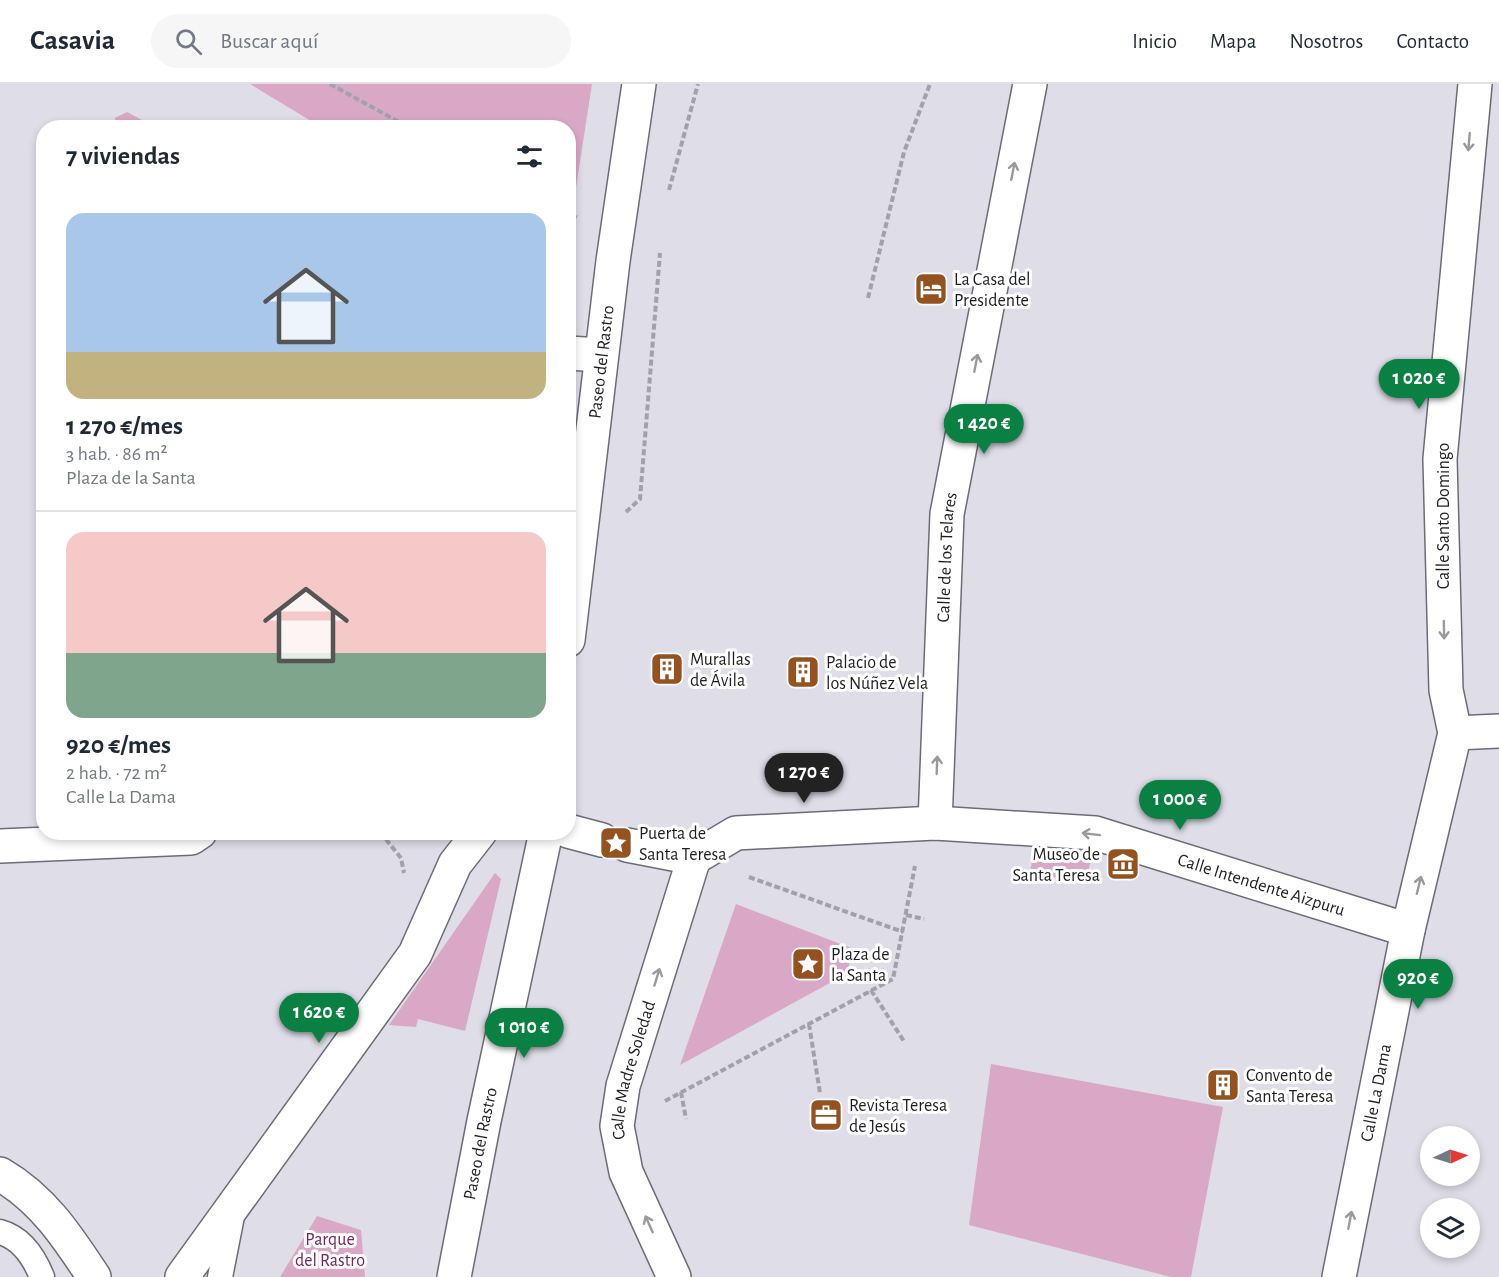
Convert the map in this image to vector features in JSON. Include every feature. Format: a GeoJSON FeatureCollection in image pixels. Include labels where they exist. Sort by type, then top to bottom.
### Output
{"type":"FeatureCollection","features":[{"type":"Feature","properties":{"kind":"street","name":"Paseo del Rastro"},"geometry":{"type":"LineString","coordinates":[[576,571],[601,355],[639,84]]}},
{"type":"Feature","properties":{"kind":"street","name":"Calle de los Telares"},"geometry":{"type":"LineString","coordinates":[[935,824],[947,514],[1030,84]]}},
{"type":"Feature","properties":{"kind":"street","name":"Calle Santo Domingo"},"geometry":{"type":"LineString","coordinates":[[1455,733],[1446,690],[1440,459],[1475,84]]}},
{"type":"Feature","properties":{"kind":"street"},"geometry":{"type":"LineString","coordinates":[[576,353],[601,355]]}},
{"type":"Feature","properties":{"kind":"street"},"geometry":{"type":"LineString","coordinates":[[1455,733],[1499,731]]}},
{"type":"Feature","properties":{"kind":"street","name":"Calle La Dama"},"geometry":{"type":"LineString","coordinates":[[1339,1277],[1408,930],[1455,733]]}},
{"type":"Feature","properties":{"kind":"street"},"geometry":{"type":"LineString","coordinates":[[576,833],[694,858],[736,833],[935,824]]}},
{"type":"Feature","properties":{"kind":"street","name":"Calle Intendente Aizpuru"},"geometry":{"type":"LineString","coordinates":[[935,824],[1095,833],[1408,930]]}},
{"type":"Feature","properties":{"kind":"street"},"geometry":{"type":"LineString","coordinates":[[0,846],[107,840]]}},
{"type":"Feature","properties":{"kind":"street"},"geometry":{"type":"LineString","coordinates":[[182,1277],[415,954],[455,864],[474,840]]}},
{"type":"Feature","properties":{"kind":"street","name":"Paseo del Rastro"},"geometry":{"type":"LineString","coordinates":[[454,1277],[544,840]]}},
{"type":"Feature","properties":{"kind":"street","name":"Calle Madre Soledad"},"geometry":{"type":"LineString","coordinates":[[674,1277],[626,1172],[617,1126],[623,1086],[694,858]]}},
{"type":"Feature","properties":{"kind":"street"},"geometry":{"type":"LineString","coordinates":[[0,1174],[28,1192],[68,1239],[94,1277]]}},
{"type":"Feature","properties":{"kind":"lane"},"geometry":{"type":"LineString","coordinates":[[220,1277],[234,1206]]}},
{"type":"Feature","properties":{"kind":"lane"},"geometry":{"type":"LineString","coordinates":[[0,1232],[9,1235],[33,1256],[42,1277]]}},
{"type":"Feature","properties":{"kind":"path"},"geometry":{"type":"LineString","coordinates":[[330,84],[395,120]]}},
{"type":"Feature","properties":{"kind":"path"},"geometry":{"type":"LineString","coordinates":[[667,199],[698,84]]}},
{"type":"Feature","properties":{"kind":"path"},"geometry":{"type":"LineString","coordinates":[[868,298],[904,152],[930,84]]}},
{"type":"Feature","properties":{"kind":"path"},"geometry":{"type":"LineString","coordinates":[[624,514],[640,499],[661,245]]}},
{"type":"Feature","properties":{"kind":"path"},"geometry":{"type":"LineString","coordinates":[[386,840],[401,858],[404,879]]}},
{"type":"Feature","properties":{"kind":"path"},"geometry":{"type":"LineString","coordinates":[[617,1126],[893,979],[917,856]]}},
{"type":"Feature","properties":{"kind":"path"},"geometry":{"type":"LineString","coordinates":[[694,858],[903,932]]}},
{"type":"Feature","properties":{"kind":"path"},"geometry":{"type":"LineString","coordinates":[[906,915],[924,919]]}},
{"type":"Feature","properties":{"kind":"path"},"geometry":{"type":"LineString","coordinates":[[871,990],[905,1043]]}},
{"type":"Feature","properties":{"kind":"path"},"geometry":{"type":"LineString","coordinates":[[809,1024],[820,1093]]}},
{"type":"Feature","properties":{"kind":"path"},"geometry":{"type":"LineString","coordinates":[[681,1092],[686,1119]]}},
{"type":"Feature","properties":{"kind":"green space"},"geometry":{"type":"Polygon","coordinates":[[[250,84],[592,84],[576,188],[576,120],[309,120],[250,84]]]}},
{"type":"Feature","properties":{"kind":"green space"},"geometry":{"type":"Polygon","coordinates":[[[127,112],[142,120],[115,120],[127,112]]]}},
{"type":"Feature","properties":{"kind":"green space"},"geometry":{"type":"Polygon","coordinates":[[[1036,836],[1093,848],[1086,883],[1030,873],[1036,836]]]}},
{"type":"Feature","properties":{"kind":"green space"},"geometry":{"type":"Polygon","coordinates":[[[495,873],[501,879],[465,1031],[418,1019],[416,1027],[389,1025],[495,873]]]}},
{"type":"Feature","properties":{"kind":"green space"},"geometry":{"type":"Polygon","coordinates":[[[736,904],[851,948],[848,973],[680,1065],[736,904]]]}},
{"type":"Feature","properties":{"kind":"green space"},"geometry":{"type":"Polygon","coordinates":[[[991,1064],[1223,1107],[1191,1277],[1171,1277],[969,1225],[991,1064]]]}},
{"type":"Feature","properties":{"kind":"green space","name":"Parque del Rastro"},"geometry":{"type":"Polygon","coordinates":[[[317,1216],[361,1230],[365,1277],[280,1277],[317,1216]]]}},
{"type":"Feature","properties":{"kind":"place","name":"La Casa del Presidente"},"geometry":{"type":"Point","coordinates":[931,289]}},
{"type":"Feature","properties":{"kind":"place","name":"Murallas de Ávila"},"geometry":{"type":"Point","coordinates":[667,669]}},
{"type":"Feature","properties":{"kind":"place","name":"Palacio de los Núñez Vela"},"geometry":{"type":"Point","coordinates":[803,672]}},
{"type":"Feature","properties":{"kind":"place","name":"Puerta de Santa Teresa"},"geometry":{"type":"Point","coordinates":[616,843]}},
{"type":"Feature","properties":{"kind":"place","name":"Museo de Santa Teresa"},"geometry":{"type":"Point","coordinates":[1123,864]}},
{"type":"Feature","properties":{"kind":"place","name":"Plaza de la Santa"},"geometry":{"type":"Point","coordinates":[808,964]}},
{"type":"Feature","properties":{"kind":"place","name":"Convento de Santa Teresa"},"geometry":{"type":"Point","coordinates":[1223,1085]}},
{"type":"Feature","properties":{"kind":"place","name":"Revista Teresa de Jesús"},"geometry":{"type":"Point","coordinates":[826,1115]}}]}
